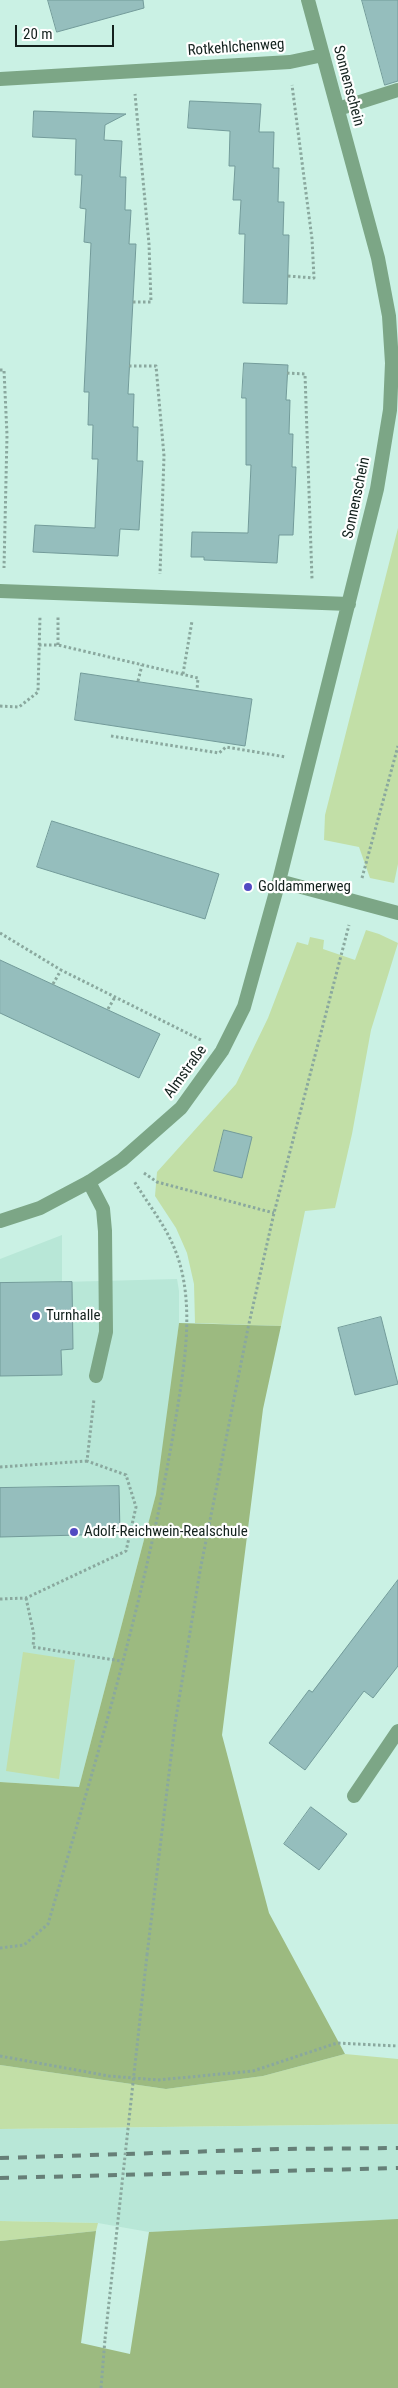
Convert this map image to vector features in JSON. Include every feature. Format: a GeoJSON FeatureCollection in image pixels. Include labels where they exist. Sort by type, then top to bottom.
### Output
{"type":"FeatureCollection","features":[{"type":"Feature","properties":{"kind":"street","name":"Sonnenschein"},"geometry":{"type":"LineString","coordinates":[[279,881],[377,489],[390,410],[392,362],[389,316],[378,258],[308,0]]}},
{"type":"Feature","properties":{"kind":"street","name":"Rotkehlchenweg"},"geometry":{"type":"LineString","coordinates":[[0,79],[290,62],[323,55]]}},
{"type":"Feature","properties":{"kind":"street"},"geometry":{"type":"LineString","coordinates":[[338,109],[398,90]]}},
{"type":"Feature","properties":{"kind":"street"},"geometry":{"type":"LineString","coordinates":[[2,591],[349,604]]}},
{"type":"Feature","properties":{"kind":"street"},"geometry":{"type":"LineString","coordinates":[[279,881],[398,913]]}},
{"type":"Feature","properties":{"kind":"street","name":"Almstraße"},"geometry":{"type":"LineString","coordinates":[[0,1222],[40,1208],[89,1182],[122,1160],[181,1108],[222,1051],[244,1007],[279,881]]}},
{"type":"Feature","properties":{"kind":"street"},"geometry":{"type":"LineString","coordinates":[[89,1182],[103,1209],[105,1231],[106,1332],[96,1376]]}},
{"type":"Feature","properties":{"kind":"street"},"geometry":{"type":"LineString","coordinates":[[354,1796],[398,1731]]}},
{"type":"Feature","properties":{"kind":"path"},"geometry":{"type":"LineString","coordinates":[[288,276],[314,278],[290,62]]}},
{"type":"Feature","properties":{"kind":"path"},"geometry":{"type":"LineString","coordinates":[[133,71],[148,244],[151,302],[133,302]]}},
{"type":"Feature","properties":{"kind":"path"},"geometry":{"type":"LineString","coordinates":[[129,366],[156,366],[164,456],[159,597]]}},
{"type":"Feature","properties":{"kind":"path"},"geometry":{"type":"LineString","coordinates":[[0,370],[4,370],[7,435],[2,591]]}},
{"type":"Feature","properties":{"kind":"path"},"geometry":{"type":"LineString","coordinates":[[287,373],[306,374],[312,602]]}},
{"type":"Feature","properties":{"kind":"path"},"geometry":{"type":"LineString","coordinates":[[0,706],[19,707],[38,692],[40,592]]}},
{"type":"Feature","properties":{"kind":"path"},"geometry":{"type":"LineString","coordinates":[[183,674],[195,598]]}},
{"type":"Feature","properties":{"kind":"path"},"geometry":{"type":"LineString","coordinates":[[39,645],[58,645],[198,678],[197,690]]}},
{"type":"Feature","properties":{"kind":"path"},"geometry":{"type":"LineString","coordinates":[[138,681],[142,665]]}},
{"type":"Feature","properties":{"kind":"path"},"geometry":{"type":"LineString","coordinates":[[111,736],[219,753],[226,747],[309,761]]}},
{"type":"Feature","properties":{"kind":"path"},"geometry":{"type":"LineString","coordinates":[[101,2388],[147,1955],[175,1724],[200,1571],[248,1328],[274,1213],[398,746]]}},
{"type":"Feature","properties":{"kind":"path"},"geometry":{"type":"LineString","coordinates":[[0,933],[61,970],[222,1051]]}},
{"type":"Feature","properties":{"kind":"path"},"geometry":{"type":"LineString","coordinates":[[53,984],[61,970]]}},
{"type":"Feature","properties":{"kind":"path"},"geometry":{"type":"LineString","coordinates":[[108,1010],[115,997]]}},
{"type":"Feature","properties":{"kind":"path"},"geometry":{"type":"LineString","coordinates":[[122,1160],[157,1182],[274,1213]]}},
{"type":"Feature","properties":{"kind":"path"},"geometry":{"type":"LineString","coordinates":[[0,1948],[24,1945],[48,1924],[121,1661],[162,1497],[178,1405],[186,1326],[184,1278],[177,1252],[164,1223],[122,1160]]}},
{"type":"Feature","properties":{"kind":"path"},"geometry":{"type":"LineString","coordinates":[[86,1461],[96,1376]]}},
{"type":"Feature","properties":{"kind":"path"},"geometry":{"type":"LineString","coordinates":[[0,1467],[86,1461],[126,1475],[136,1507],[126,1551],[26,1598],[0,1599]]}},
{"type":"Feature","properties":{"kind":"path"},"geometry":{"type":"LineString","coordinates":[[26,1598],[34,1635],[33,1647],[121,1661]]}},
{"type":"Feature","properties":{"kind":"path"},"geometry":{"type":"LineString","coordinates":[[0,2056],[109,2076],[158,2080],[253,2071],[337,2043],[398,2046]]}},
{"type":"Feature","properties":{"kind":"shaded area","name":"Adolf-Reichwein-Realschule"},"geometry":{"type":"Polygon","coordinates":[[[62,1235],[62,1282],[177,1279],[179,1291],[179,1323],[156,1494],[79,1787],[0,1782],[0,1259],[62,1235]]]}},
{"type":"Feature","properties":{"kind":"shaded area"},"geometry":{"type":"Polygon","coordinates":[[[398,2124],[398,2223],[149,2232],[98,2223],[0,2221],[0,2129],[398,2124]]]}},
{"type":"Feature","properties":{"kind":"green space"},"geometry":{"type":"Polygon","coordinates":[[[398,528],[398,864],[394,883],[370,878],[359,847],[324,840],[325,815],[398,528]]]}},
{"type":"Feature","properties":{"kind":"green space"},"geometry":{"type":"Polygon","coordinates":[[[366,930],[398,943],[371,1030],[352,1134],[335,1208],[305,1211],[281,1326],[195,1323],[194,1284],[187,1253],[176,1228],[155,1196],[157,1172],[236,1084],[268,1018],[297,942],[308,945],[310,937],[324,940],[323,949],[355,960],[366,930]]]}},
{"type":"Feature","properties":{"kind":"green space"},"geometry":{"type":"Polygon","coordinates":[[[179,1323],[281,1326],[263,1409],[222,1735],[269,1913],[345,2054],[263,2076],[166,2089],[0,2065],[0,1782],[79,1787],[156,1494],[179,1323]]]}},
{"type":"Feature","properties":{"kind":"green space"},"geometry":{"type":"Polygon","coordinates":[[[23,1652],[75,1660],[59,1779],[6,1771],[23,1652]]]}},
{"type":"Feature","properties":{"kind":"green space"},"geometry":{"type":"Polygon","coordinates":[[[345,2054],[398,2059],[398,2124],[0,2129],[0,2065],[166,2089],[263,2076],[345,2054]]]}},
{"type":"Feature","properties":{"kind":"green space"},"geometry":{"type":"Polygon","coordinates":[[[398,2219],[398,2388],[0,2388],[0,2241],[96,2231],[81,2343],[130,2354],[149,2232],[398,2219]]]}},
{"type":"Feature","properties":{"kind":"green space"},"geometry":{"type":"Polygon","coordinates":[[[0,2221],[98,2223],[96,2231],[0,2241],[0,2221]]]}},
{"type":"Feature","properties":{"kind":"building"},"geometry":{"type":"Polygon","coordinates":[[[48,0],[143,0],[144,8],[57,32],[48,0]]]}},
{"type":"Feature","properties":{"kind":"building"},"geometry":{"type":"Polygon","coordinates":[[[362,0],[398,0],[398,81],[385,85],[362,0]]]}},
{"type":"Feature","properties":{"kind":"building"},"geometry":{"type":"Polygon","coordinates":[[[190,101],[261,104],[259,132],[274,132],[273,168],[279,168],[278,202],[284,202],[283,235],[289,235],[287,304],[243,303],[245,234],[239,234],[241,200],[233,200],[235,166],[229,166],[230,131],[188,128],[190,101]]]}},
{"type":"Feature","properties":{"kind":"building"},"geometry":{"type":"Polygon","coordinates":[[[34,111],[126,114],[105,125],[104,140],[122,141],[120,177],[126,177],[125,210],[131,210],[129,244],[136,244],[128,394],[134,394],[133,427],[138,427],[137,461],[143,461],[139,530],[120,529],[118,556],[33,552],[35,525],[95,528],[98,459],[92,459],[93,425],[88,425],[89,392],[84,392],[91,243],[84,242],[86,209],[80,208],[82,175],[75,175],[76,139],[33,137],[34,111]]]}},
{"type":"Feature","properties":{"kind":"building"},"geometry":{"type":"Polygon","coordinates":[[[244,363],[288,365],[286,400],[290,400],[289,434],[293,434],[292,467],[296,467],[293,535],[279,535],[277,563],[204,560],[204,557],[191,557],[192,532],[248,533],[251,465],[246,465],[246,398],[242,398],[244,363]]]}},
{"type":"Feature","properties":{"kind":"building"},"geometry":{"type":"Polygon","coordinates":[[[81,673],[252,699],[245,746],[75,720],[81,673]]]}},
{"type":"Feature","properties":{"kind":"building"},"geometry":{"type":"Polygon","coordinates":[[[52,821],[219,874],[205,919],[37,867],[52,821]]]}},
{"type":"Feature","properties":{"kind":"building"},"geometry":{"type":"Polygon","coordinates":[[[0,960],[160,1034],[139,1078],[0,1013],[0,960]]]}},
{"type":"Feature","properties":{"kind":"building"},"geometry":{"type":"Polygon","coordinates":[[[224,1130],[252,1137],[242,1178],[214,1171],[224,1130]]]}},
{"type":"Feature","properties":{"kind":"building","name":"Turnhalle"},"geometry":{"type":"Polygon","coordinates":[[[72,1282],[73,1349],[61,1350],[62,1375],[0,1376],[0,1283],[72,1282]]]}},
{"type":"Feature","properties":{"kind":"building"},"geometry":{"type":"Polygon","coordinates":[[[381,1317],[398,1384],[355,1395],[338,1328],[381,1317]]]}},
{"type":"Feature","properties":{"kind":"building"},"geometry":{"type":"Polygon","coordinates":[[[119,1486],[120,1534],[0,1537],[0,1488],[119,1486]]]}},
{"type":"Feature","properties":{"kind":"building"},"geometry":{"type":"Polygon","coordinates":[[[398,1580],[398,1666],[373,1698],[364,1691],[305,1770],[269,1743],[309,1690],[312,1692],[398,1580]]]}},
{"type":"Feature","properties":{"kind":"building"},"geometry":{"type":"Polygon","coordinates":[[[311,1807],[347,1834],[319,1870],[284,1844],[311,1807]]]}},
{"type":"Feature","properties":{"kind":"railway"},"geometry":{"type":"LineString","coordinates":[[0,2158],[281,2149],[398,2148]]}},
{"type":"Feature","properties":{"kind":"railway"},"geometry":{"type":"LineString","coordinates":[[0,2178],[398,2168]]}},
{"type":"Feature","properties":{"kind":"place","name":"Goldammerweg"},"geometry":{"type":"Point","coordinates":[248,887]}},
{"type":"Feature","properties":{"kind":"place","name":"Turnhalle"},"geometry":{"type":"Point","coordinates":[36,1316]}},
{"type":"Feature","properties":{"kind":"place","name":"Adolf-Reichwein-Realschule"},"geometry":{"type":"Point","coordinates":[74,1532]}}]}
